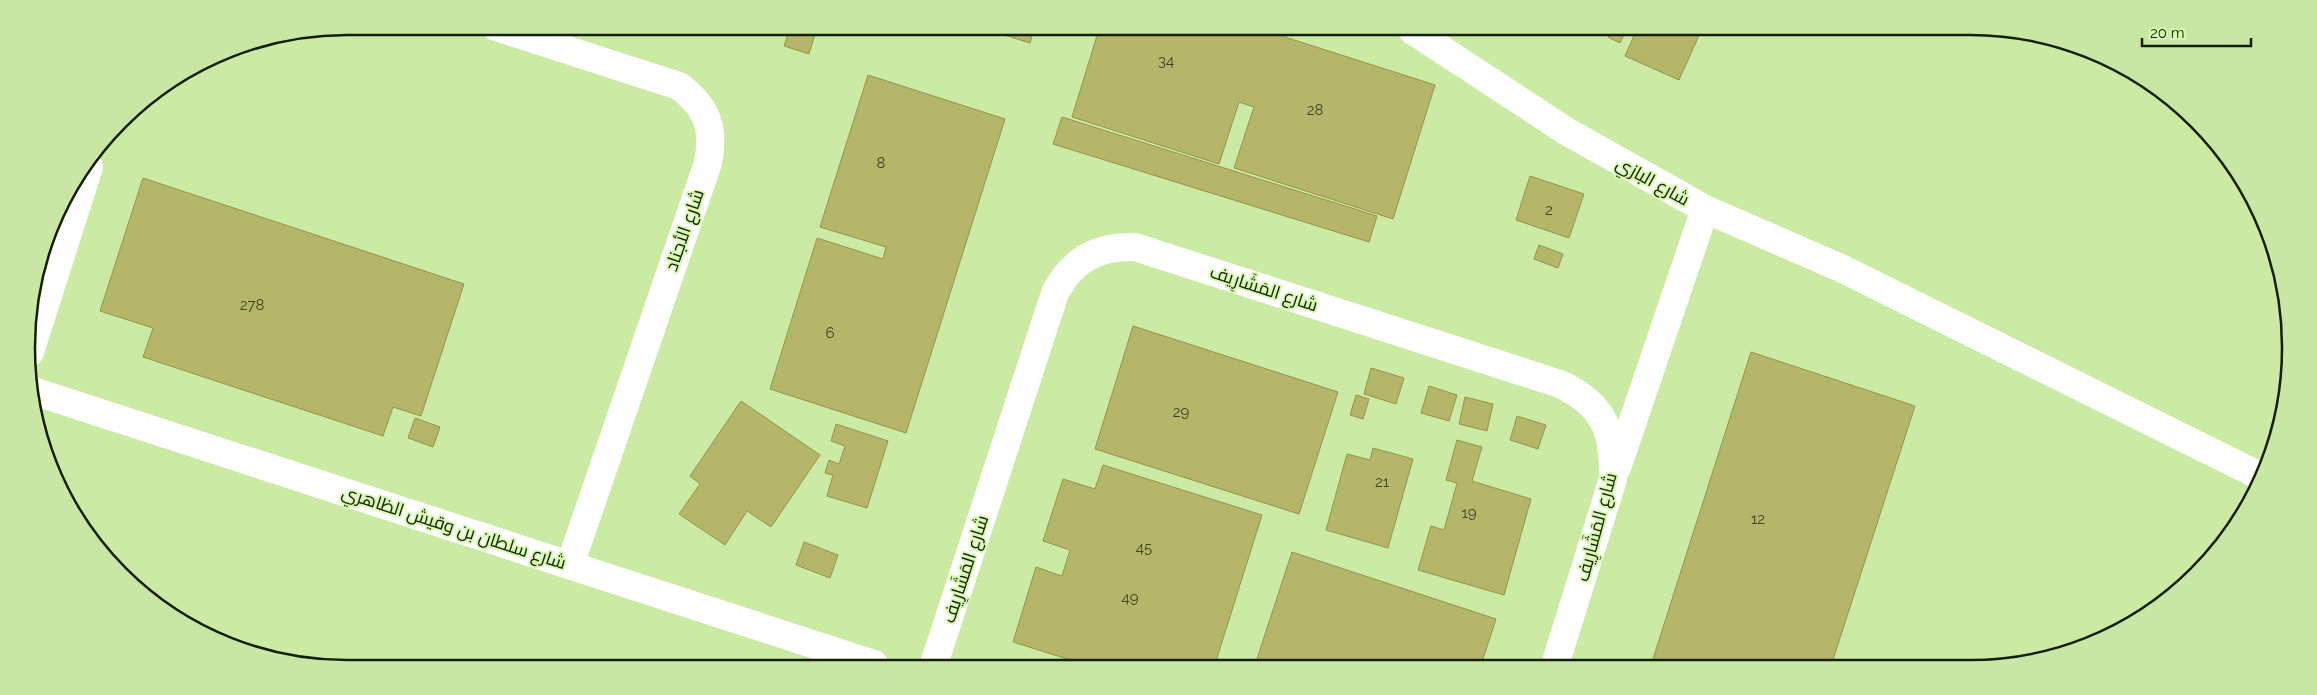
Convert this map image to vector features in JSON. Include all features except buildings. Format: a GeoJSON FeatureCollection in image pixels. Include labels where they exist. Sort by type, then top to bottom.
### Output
{"type":"FeatureCollection","features":[{"type":"Feature","properties":{"kind":"street","name":"شارع الأجناد"},"geometry":{"type":"LineString","coordinates":[[521,35],[679,86],[693,96],[704,111],[710,127],[712,145],[708,162],[570,565]]}},
{"type":"Feature","properties":{"kind":"street","name":"شارع البازي"},"geometry":{"type":"LineString","coordinates":[[1420,35],[1566,131],[1705,209],[1613,480]]}},
{"type":"Feature","properties":{"kind":"street"},"geometry":{"type":"LineString","coordinates":[[36,334],[86,178]]}},
{"type":"Feature","properties":{"kind":"street"},"geometry":{"type":"LineString","coordinates":[[1705,209],[1843,269],[2255,474]]}},
{"type":"Feature","properties":{"kind":"street","name":"شارع المَشَارِيف"},"geometry":{"type":"LineString","coordinates":[[935,660],[1055,293],[1063,278],[1073,266],[1086,256],[1118,246],[1135,247],[1560,384],[1579,393],[1592,404],[1609,432],[1614,452],[1613,480],[1557,660]]}},
{"type":"Feature","properties":{"kind":"street","name":"شارع سلطان بن وقيش الظاهري"},"geometry":{"type":"LineString","coordinates":[[39,393],[862,660]]}}]}
